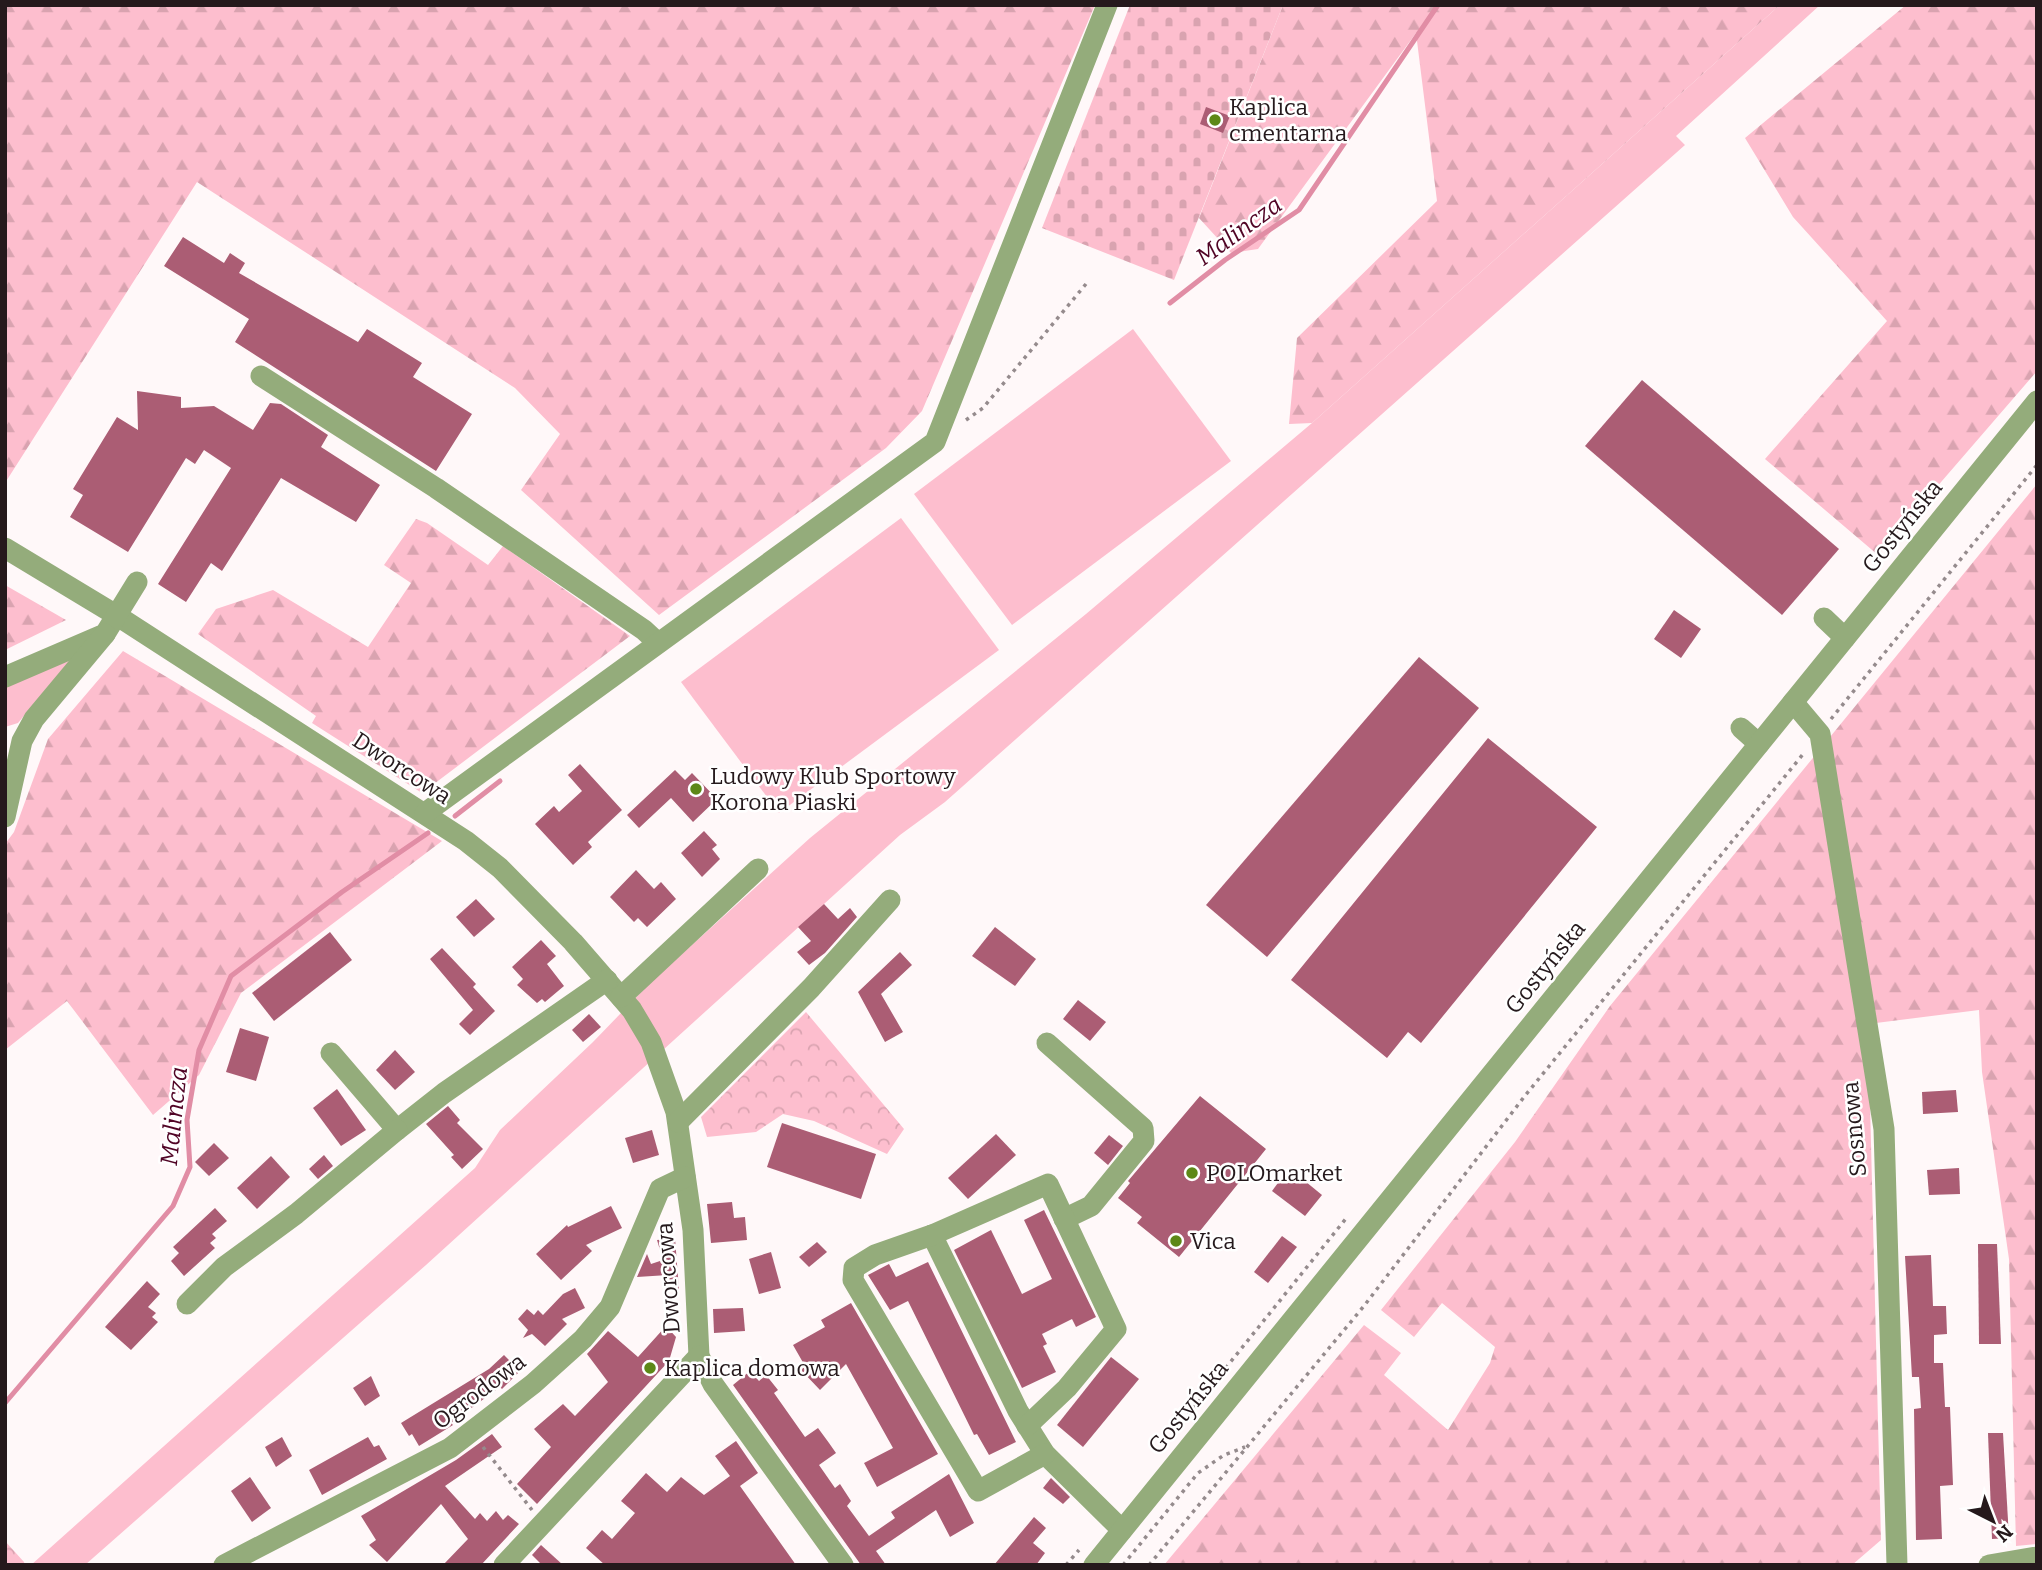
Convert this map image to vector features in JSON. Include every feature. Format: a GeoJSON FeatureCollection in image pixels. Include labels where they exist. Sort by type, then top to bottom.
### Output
{"type":"FeatureCollection","features":[{"type":"Feature","properties":{"kind":"street"},"geometry":{"type":"LineString","coordinates":[[425,813],[935,442],[1107,5]]}},
{"type":"Feature","properties":{"kind":"street"},"geometry":{"type":"LineString","coordinates":[[261,376],[436,488],[644,630],[659,643]]}},
{"type":"Feature","properties":{"kind":"street","name":"Gostyńska"},"geometry":{"type":"LineString","coordinates":[[1094,1565],[1114,1523],[1759,744],[2037,401]]}},
{"type":"Feature","properties":{"kind":"street","name":"Dworcowa"},"geometry":{"type":"LineString","coordinates":[[5,548],[116,615],[466,841],[500,868],[607,980],[651,1042],[668,1081],[678,1122],[692,1230],[699,1356],[504,1565]]}},
{"type":"Feature","properties":{"kind":"street"},"geometry":{"type":"LineString","coordinates":[[5,817],[14,740],[105,634],[138,582]]}},
{"type":"Feature","properties":{"kind":"street"},"geometry":{"type":"LineString","coordinates":[[1824,618],[1845,638]]}},
{"type":"Feature","properties":{"kind":"street"},"geometry":{"type":"LineString","coordinates":[[5,677],[105,634]]}},
{"type":"Feature","properties":{"kind":"street","name":"Sosnowa"},"geometry":{"type":"LineString","coordinates":[[1793,702],[1819,734],[1884,1129],[1897,1565]]}},
{"type":"Feature","properties":{"kind":"street"},"geometry":{"type":"LineString","coordinates":[[1741,727],[1759,744]]}},
{"type":"Feature","properties":{"kind":"street"},"geometry":{"type":"LineString","coordinates":[[621,997],[758,869]]}},
{"type":"Feature","properties":{"kind":"street"},"geometry":{"type":"LineString","coordinates":[[678,1122],[811,988],[890,900]]}},
{"type":"Feature","properties":{"kind":"street"},"geometry":{"type":"LineString","coordinates":[[187,1304],[224,1267],[296,1214],[444,1093],[607,980]]}},
{"type":"Feature","properties":{"kind":"street"},"geometry":{"type":"LineString","coordinates":[[1047,1043],[1143,1128],[1144,1141],[1091,1206],[1065,1219]]}},
{"type":"Feature","properties":{"kind":"street"},"geometry":{"type":"LineString","coordinates":[[331,1053],[397,1130]]}},
{"type":"Feature","properties":{"kind":"street","name":"Ogrodowa"},"geometry":{"type":"LineString","coordinates":[[224,1565],[450,1448],[533,1384],[583,1339],[610,1307],[660,1189],[685,1177]]}},
{"type":"Feature","properties":{"kind":"street"},"geometry":{"type":"LineString","coordinates":[[1027,1426],[1067,1388],[1116,1329],[1048,1184],[932,1235],[875,1255],[854,1268],[853,1280],[978,1491],[1045,1454]]}},
{"type":"Feature","properties":{"kind":"street"},"geometry":{"type":"LineString","coordinates":[[932,1235],[1027,1426],[1045,1454],[1114,1523]]}},
{"type":"Feature","properties":{"kind":"street"},"geometry":{"type":"LineString","coordinates":[[699,1356],[713,1384],[844,1565]]}},
{"type":"Feature","properties":{"kind":"street"},"geometry":{"type":"LineString","coordinates":[[1989,1565],[2037,1557]]}},
{"type":"Feature","properties":{"kind":"path"},"geometry":{"type":"LineString","coordinates":[[964,421],[983,408],[1086,284]]}},
{"type":"Feature","properties":{"kind":"path"},"geometry":{"type":"LineString","coordinates":[[1149,1565],[1364,1306],[1524,1097],[2037,465]]}},
{"type":"Feature","properties":{"kind":"path"},"geometry":{"type":"LineString","coordinates":[[1177,1432],[1188,1412],[1348,1216]]}},
{"type":"Feature","properties":{"kind":"path"},"geometry":{"type":"LineString","coordinates":[[471,1432],[542,1524]]}},
{"type":"Feature","properties":{"kind":"path"},"geometry":{"type":"LineString","coordinates":[[1123,1565],[1198,1473],[1224,1455],[1247,1446]]}},
{"type":"Feature","properties":{"kind":"path"},"geometry":{"type":"LineString","coordinates":[[1066,1565],[1114,1523]]}},
{"type":"Feature","properties":{"kind":"green space"},"geometry":{"type":"Polygon","coordinates":[[[5,5],[1095,5],[922,411],[886,448],[659,615],[521,490],[560,434],[515,388],[197,182],[5,483],[5,5]]]}},
{"type":"Feature","properties":{"kind":"green space"},"geometry":{"type":"Polygon","coordinates":[[[1130,5],[1283,5],[1174,280],[1042,228],[1130,5]]]}},
{"type":"Feature","properties":{"kind":"green space"},"geometry":{"type":"Polygon","coordinates":[[[1283,5],[1780,5],[1312,423],[1289,424],[1297,338],[1437,201],[1416,33],[1258,249],[1231,253],[1199,218],[1283,5]]]}},
{"type":"Feature","properties":{"kind":"green space"},"geometry":{"type":"Polygon","coordinates":[[[1780,5],[1820,5],[1676,136],[1685,145],[945,802],[900,835],[426,1265],[85,1565],[31,1565],[475,1168],[500,1130],[593,1042],[651,982],[810,838],[1086,614],[1312,423],[1780,5]]]}},
{"type":"Feature","properties":{"kind":"green space"},"geometry":{"type":"Polygon","coordinates":[[[1906,5],[2037,5],[2037,371],[1878,555],[1765,459],[1887,321],[1793,217],[1745,138],[1906,5]]]}},
{"type":"Feature","properties":{"kind":"green space"},"geometry":{"type":"Polygon","coordinates":[[[1133,329],[1231,461],[1012,625],[914,494],[1133,329]]]}},
{"type":"Feature","properties":{"kind":"green space"},"geometry":{"type":"Polygon","coordinates":[[[2037,484],[2037,1544],[2016,1546],[2009,1259],[1982,1072],[1979,1010],[1868,1024],[1881,1540],[1852,1565],[1164,1565],[1364,1325],[1401,1353],[1384,1375],[1448,1430],[1490,1363],[1495,1347],[1442,1303],[1414,1337],[1381,1310],[1515,1142],[1610,1006],[2037,484]]]}},
{"type":"Feature","properties":{"kind":"green space"},"geometry":{"type":"Polygon","coordinates":[[[901,518],[999,650],[779,813],[681,682],[901,518]]]}},
{"type":"Feature","properties":{"kind":"green space"},"geometry":{"type":"Polygon","coordinates":[[[416,519],[427,523],[488,565],[503,546],[630,636],[422,793],[312,723],[316,716],[198,634],[216,609],[273,590],[368,647],[411,583],[384,565],[416,519]]]}},
{"type":"Feature","properties":{"kind":"green space"},"geometry":{"type":"Polygon","coordinates":[[[5,585],[66,620],[5,650],[5,585]]]}},
{"type":"Feature","properties":{"kind":"green space"},"geometry":{"type":"Polygon","coordinates":[[[123,651],[442,841],[241,993],[199,1075],[153,1115],[67,1001],[5,1050],[5,844],[14,832],[48,739],[123,651]]]}},
{"type":"Feature","properties":{"kind":"green space"},"geometry":{"type":"Polygon","coordinates":[[[76,653],[18,723],[5,727],[5,684],[76,653]]]}},
{"type":"Feature","properties":{"kind":"green space"},"geometry":{"type":"Polygon","coordinates":[[[806,1012],[904,1129],[887,1154],[814,1121],[783,1114],[756,1132],[707,1137],[701,1117],[806,1012]]]}},
{"type":"Feature","properties":{"kind":"green space"},"geometry":{"type":"Polygon","coordinates":[[[5,1541],[24,1562],[25,1565],[5,1565],[5,1541]]]}},
{"type":"Feature","properties":{"kind":"building","name":"Kaplica cmentarna"},"geometry":{"type":"Polygon","coordinates":[[[1206,107],[1230,116],[1223,133],[1200,124],[1206,107]]]}},
{"type":"Feature","properties":{"kind":"building"},"geometry":{"type":"Polygon","coordinates":[[[183,237],[224,263],[230,253],[245,263],[239,273],[358,342],[367,329],[422,363],[413,377],[472,414],[436,471],[235,342],[249,319],[164,266],[183,237]]]}},
{"type":"Feature","properties":{"kind":"building"},"geometry":{"type":"Polygon","coordinates":[[[1642,380],[1839,549],[1782,615],[1585,446],[1642,380]]]}},
{"type":"Feature","properties":{"kind":"building"},"geometry":{"type":"Polygon","coordinates":[[[137,391],[181,397],[181,408],[214,406],[253,430],[270,403],[281,404],[328,435],[321,447],[380,485],[356,522],[281,478],[222,571],[211,563],[186,602],[158,584],[231,468],[204,450],[195,464],[186,458],[128,552],[70,517],[83,495],[73,489],[117,417],[138,430],[137,391]]]}},
{"type":"Feature","properties":{"kind":"building"},"geometry":{"type":"Polygon","coordinates":[[[1674,610],[1701,629],[1681,658],[1654,639],[1674,610]]]}},
{"type":"Feature","properties":{"kind":"building"},"geometry":{"type":"Polygon","coordinates":[[[1419,657],[1479,708],[1267,957],[1206,905],[1419,657]]]}},
{"type":"Feature","properties":{"kind":"building"},"geometry":{"type":"Polygon","coordinates":[[[1488,738],[1597,827],[1421,1043],[1408,1032],[1387,1058],[1291,980],[1488,738]]]}},
{"type":"Feature","properties":{"kind":"building"},"geometry":{"type":"Polygon","coordinates":[[[580,764],[622,810],[588,842],[592,847],[573,865],[535,824],[554,806],[559,812],[582,791],[568,775],[580,764]]]}},
{"type":"Feature","properties":{"kind":"building"},"geometry":{"type":"Polygon","coordinates":[[[675,770],[685,780],[692,773],[717,799],[693,822],[671,798],[639,828],[627,815],[675,770]]]}},
{"type":"Feature","properties":{"kind":"building"},"geometry":{"type":"Polygon","coordinates":[[[704,831],[717,845],[712,849],[720,859],[702,877],[681,853],[704,831]]]}},
{"type":"Feature","properties":{"kind":"building"},"geometry":{"type":"Polygon","coordinates":[[[636,870],[654,889],[661,882],[676,899],[647,927],[638,918],[634,922],[610,897],[636,870]]]}},
{"type":"Feature","properties":{"kind":"building"},"geometry":{"type":"Polygon","coordinates":[[[476,899],[495,919],[474,937],[456,917],[476,899]]]}},
{"type":"Feature","properties":{"kind":"building"},"geometry":{"type":"Polygon","coordinates":[[[824,904],[838,919],[850,908],[857,917],[825,953],[809,965],[797,952],[811,941],[798,927],[824,904]]]}},
{"type":"Feature","properties":{"kind":"building"},"geometry":{"type":"Polygon","coordinates":[[[995,927],[1036,959],[1015,986],[972,956],[995,927]]]}},
{"type":"Feature","properties":{"kind":"building"},"geometry":{"type":"Polygon","coordinates":[[[330,932],[352,960],[274,1021],[252,993],[330,932]]]}},
{"type":"Feature","properties":{"kind":"building"},"geometry":{"type":"Polygon","coordinates":[[[541,940],[556,956],[547,964],[564,986],[545,1002],[542,999],[537,1003],[517,985],[523,979],[512,967],[541,940]]]}},
{"type":"Feature","properties":{"kind":"building"},"geometry":{"type":"Polygon","coordinates":[[[442,948],[476,984],[473,987],[495,1011],[470,1035],[459,1024],[473,1010],[430,959],[442,948]]]}},
{"type":"Feature","properties":{"kind":"building"},"geometry":{"type":"Polygon","coordinates":[[[900,952],[912,965],[881,994],[903,1032],[885,1042],[858,992],[900,952]]]}},
{"type":"Feature","properties":{"kind":"building"},"geometry":{"type":"Polygon","coordinates":[[[1078,1000],[1106,1022],[1090,1041],[1063,1019],[1078,1000]]]}},
{"type":"Feature","properties":{"kind":"building"},"geometry":{"type":"Polygon","coordinates":[[[589,1014],[601,1027],[583,1042],[572,1030],[589,1014]]]}},
{"type":"Feature","properties":{"kind":"building"},"geometry":{"type":"Polygon","coordinates":[[[240,1028],[269,1037],[256,1081],[226,1072],[240,1028]]]}},
{"type":"Feature","properties":{"kind":"building"},"geometry":{"type":"Polygon","coordinates":[[[395,1050],[415,1072],[395,1090],[376,1070],[395,1050]]]}},
{"type":"Feature","properties":{"kind":"building"},"geometry":{"type":"Polygon","coordinates":[[[337,1089],[366,1130],[341,1146],[313,1108],[337,1089]]]}},
{"type":"Feature","properties":{"kind":"building"},"geometry":{"type":"Polygon","coordinates":[[[1956,1090],[1958,1112],[1923,1114],[1922,1092],[1956,1090]]]}},
{"type":"Feature","properties":{"kind":"building","name":"POLOmarket"},"geometry":{"type":"Polygon","coordinates":[[[1200,1096],[1266,1149],[1179,1257],[1137,1223],[1142,1217],[1118,1198],[1130,1183],[1128,1181],[1200,1096]]]}},
{"type":"Feature","properties":{"kind":"building"},"geometry":{"type":"Polygon","coordinates":[[[448,1106],[460,1120],[457,1123],[483,1149],[462,1169],[451,1157],[454,1155],[426,1124],[448,1106]]]}},
{"type":"Feature","properties":{"kind":"building"},"geometry":{"type":"Polygon","coordinates":[[[782,1123],[876,1154],[861,1199],[767,1167],[782,1123]]]}},
{"type":"Feature","properties":{"kind":"building"},"geometry":{"type":"Polygon","coordinates":[[[652,1130],[659,1155],[633,1163],[625,1138],[652,1130]]]}},
{"type":"Feature","properties":{"kind":"building"},"geometry":{"type":"Polygon","coordinates":[[[996,1134],[1016,1155],[968,1199],[948,1178],[996,1134]]]}},
{"type":"Feature","properties":{"kind":"building"},"geometry":{"type":"Polygon","coordinates":[[[1109,1135],[1123,1146],[1108,1165],[1094,1153],[1109,1135]]]}},
{"type":"Feature","properties":{"kind":"building"},"geometry":{"type":"Polygon","coordinates":[[[214,1143],[229,1158],[209,1176],[195,1162],[214,1143]]]}},
{"type":"Feature","properties":{"kind":"building"},"geometry":{"type":"Polygon","coordinates":[[[324,1155],[333,1166],[318,1179],[309,1169],[324,1155]]]}},
{"type":"Feature","properties":{"kind":"building"},"geometry":{"type":"Polygon","coordinates":[[[271,1156],[290,1177],[257,1209],[237,1188],[271,1156]]]}},
{"type":"Feature","properties":{"kind":"building"},"geometry":{"type":"Polygon","coordinates":[[[1289,1168],[1322,1195],[1305,1216],[1272,1191],[1289,1168]]]}},
{"type":"Feature","properties":{"kind":"building"},"geometry":{"type":"Polygon","coordinates":[[[1959,1168],[1960,1194],[1929,1195],[1927,1170],[1959,1168]]]}},
{"type":"Feature","properties":{"kind":"building"},"geometry":{"type":"Polygon","coordinates":[[[732,1202],[734,1218],[745,1217],[747,1240],[711,1243],[707,1204],[732,1202]]]}},
{"type":"Feature","properties":{"kind":"building"},"geometry":{"type":"Polygon","coordinates":[[[611,1206],[622,1228],[586,1245],[592,1251],[561,1280],[536,1254],[567,1225],[568,1227],[611,1206]]]}},
{"type":"Feature","properties":{"kind":"building"},"geometry":{"type":"Polygon","coordinates":[[[215,1208],[227,1221],[212,1234],[216,1238],[210,1243],[215,1248],[184,1276],[171,1261],[179,1253],[173,1247],[215,1208]]]}},
{"type":"Feature","properties":{"kind":"building"},"geometry":{"type":"Polygon","coordinates":[[[1044,1210],[1096,1317],[1076,1327],[1072,1319],[1042,1334],[1047,1344],[1043,1346],[1056,1372],[1022,1388],[954,1250],[991,1230],[1022,1294],[1052,1279],[1024,1220],[1044,1210]]]}},
{"type":"Feature","properties":{"kind":"building"},"geometry":{"type":"Polygon","coordinates":[[[1282,1236],[1297,1247],[1268,1283],[1254,1272],[1282,1236]]]}},
{"type":"Feature","properties":{"kind":"building"},"geometry":{"type":"Polygon","coordinates":[[[675,1238],[679,1290],[673,1292],[668,1275],[637,1277],[647,1254],[651,1264],[663,1260],[657,1240],[675,1238]]]}},
{"type":"Feature","properties":{"kind":"building"},"geometry":{"type":"Polygon","coordinates":[[[817,1242],[827,1252],[809,1267],[799,1257],[817,1242]]]}},
{"type":"Feature","properties":{"kind":"building"},"geometry":{"type":"Polygon","coordinates":[[[1978,1244],[1997,1244],[2001,1344],[1979,1344],[1978,1244]]]}},
{"type":"Feature","properties":{"kind":"building"},"geometry":{"type":"Polygon","coordinates":[[[771,1252],[781,1288],[759,1294],[749,1259],[771,1252]]]}},
{"type":"Feature","properties":{"kind":"building"},"geometry":{"type":"Polygon","coordinates":[[[1931,1255],[1933,1306],[1946,1306],[1947,1334],[1934,1335],[1934,1363],[1943,1363],[1945,1407],[1950,1407],[1953,1485],[1940,1486],[1942,1539],[1916,1540],[1914,1409],[1921,1408],[1919,1377],[1912,1377],[1905,1256],[1931,1255]]]}},
{"type":"Feature","properties":{"kind":"building"},"geometry":{"type":"Polygon","coordinates":[[[928,1262],[1016,1442],[989,1455],[977,1434],[974,1435],[908,1301],[890,1310],[868,1275],[889,1264],[896,1277],[928,1262]]]}},
{"type":"Feature","properties":{"kind":"building"},"geometry":{"type":"Polygon","coordinates":[[[147,1281],[160,1294],[148,1307],[156,1313],[152,1317],[158,1322],[131,1350],[105,1327],[147,1281]]]}},
{"type":"Feature","properties":{"kind":"building"},"geometry":{"type":"Polygon","coordinates":[[[575,1288],[585,1308],[562,1319],[567,1324],[545,1346],[532,1334],[523,1338],[528,1330],[518,1319],[527,1309],[534,1315],[538,1310],[543,1315],[563,1294],[575,1288]]]}},
{"type":"Feature","properties":{"kind":"building"},"geometry":{"type":"Polygon","coordinates":[[[851,1303],[938,1454],[877,1487],[864,1463],[893,1448],[846,1364],[820,1390],[801,1370],[805,1366],[793,1345],[825,1327],[821,1320],[851,1303]]]}},
{"type":"Feature","properties":{"kind":"building"},"geometry":{"type":"Polygon","coordinates":[[[743,1308],[745,1331],[714,1333],[713,1309],[743,1308]]]}},
{"type":"Feature","properties":{"kind":"building"},"geometry":{"type":"Polygon","coordinates":[[[666,1326],[676,1337],[669,1361],[537,1504],[517,1484],[551,1447],[534,1429],[563,1404],[575,1416],[608,1382],[587,1354],[608,1331],[638,1357],[666,1326]]]}},
{"type":"Feature","properties":{"kind":"building"},"geometry":{"type":"Polygon","coordinates":[[[504,1355],[520,1371],[502,1389],[500,1387],[451,1423],[453,1425],[419,1446],[412,1434],[409,1436],[401,1423],[489,1369],[504,1355]]]}},
{"type":"Feature","properties":{"kind":"building"},"geometry":{"type":"Polygon","coordinates":[[[1111,1357],[1139,1379],[1083,1447],[1057,1425],[1111,1357]]]}},
{"type":"Feature","properties":{"kind":"building"},"geometry":{"type":"Polygon","coordinates":[[[750,1371],[759,1381],[766,1375],[778,1390],[774,1393],[805,1437],[818,1428],[829,1443],[836,1453],[819,1465],[835,1488],[840,1484],[851,1501],[847,1506],[869,1536],[895,1518],[891,1512],[949,1474],[974,1523],[950,1537],[936,1510],[876,1551],[886,1565],[861,1565],[733,1385],[750,1371]]]}},
{"type":"Feature","properties":{"kind":"building"},"geometry":{"type":"Polygon","coordinates":[[[371,1376],[380,1396],[365,1406],[353,1388],[371,1376]]]}},
{"type":"Feature","properties":{"kind":"building"},"geometry":{"type":"Polygon","coordinates":[[[1988,1433],[2003,1433],[2009,1538],[1992,1539],[1988,1433]]]}},
{"type":"Feature","properties":{"kind":"building"},"geometry":{"type":"Polygon","coordinates":[[[492,1434],[502,1447],[445,1486],[475,1519],[480,1513],[487,1521],[496,1511],[503,1520],[508,1515],[519,1524],[481,1565],[443,1565],[468,1539],[441,1504],[387,1562],[369,1545],[376,1540],[361,1516],[456,1460],[492,1434]]]}},
{"type":"Feature","properties":{"kind":"building"},"geometry":{"type":"Polygon","coordinates":[[[282,1437],[292,1456],[276,1467],[265,1447],[282,1437]]]}},
{"type":"Feature","properties":{"kind":"building"},"geometry":{"type":"Polygon","coordinates":[[[368,1437],[374,1447],[379,1445],[387,1459],[322,1495],[309,1470],[368,1437]]]}},
{"type":"Feature","properties":{"kind":"building"},"geometry":{"type":"Polygon","coordinates":[[[736,1441],[758,1473],[740,1486],[796,1565],[605,1565],[586,1548],[602,1530],[612,1539],[635,1513],[621,1501],[646,1473],[667,1492],[681,1477],[704,1495],[730,1476],[715,1456],[736,1441]]]}},
{"type":"Feature","properties":{"kind":"building"},"geometry":{"type":"Polygon","coordinates":[[[250,1477],[271,1508],[252,1522],[231,1491],[250,1477]]]}},
{"type":"Feature","properties":{"kind":"building"},"geometry":{"type":"Polygon","coordinates":[[[1051,1478],[1070,1497],[1063,1504],[1043,1488],[1051,1478]]]}},
{"type":"Feature","properties":{"kind":"building"},"geometry":{"type":"Polygon","coordinates":[[[1034,1517],[1046,1528],[1033,1543],[1045,1553],[1036,1565],[994,1565],[1034,1517]]]}},
{"type":"Feature","properties":{"kind":"building"},"geometry":{"type":"Polygon","coordinates":[[[541,1545],[563,1565],[542,1565],[532,1555],[541,1545]]]}},
{"type":"Feature","properties":{"kind":"waterway","name":"Malincza"},"geometry":{"type":"LineString","coordinates":[[1170,303],[1225,260],[1299,210],[1438,5]]}},
{"type":"Feature","properties":{"kind":"waterway","name":"Malincza"},"geometry":{"type":"LineString","coordinates":[[455,816],[500,781]]}},
{"type":"Feature","properties":{"kind":"waterway","name":"Malincza"},"geometry":{"type":"LineString","coordinates":[[5,1403],[173,1206],[190,1167],[187,1120],[199,1050],[231,976],[342,892],[428,833]]}},
{"type":"Feature","properties":{"kind":"place","name":"Kaplica cmentarna"},"geometry":{"type":"Point","coordinates":[1215,120]}},
{"type":"Feature","properties":{"kind":"place","name":"Ludowy Klub Sportowy Korona Piaski"},"geometry":{"type":"Point","coordinates":[696,789]}},
{"type":"Feature","properties":{"kind":"place","name":"POLOmarket"},"geometry":{"type":"Point","coordinates":[1192,1173]}},
{"type":"Feature","properties":{"kind":"place","name":"Vica"},"geometry":{"type":"Point","coordinates":[1176,1241]}},
{"type":"Feature","properties":{"kind":"place","name":"Kaplica domowa"},"geometry":{"type":"Point","coordinates":[650,1368]}}]}
